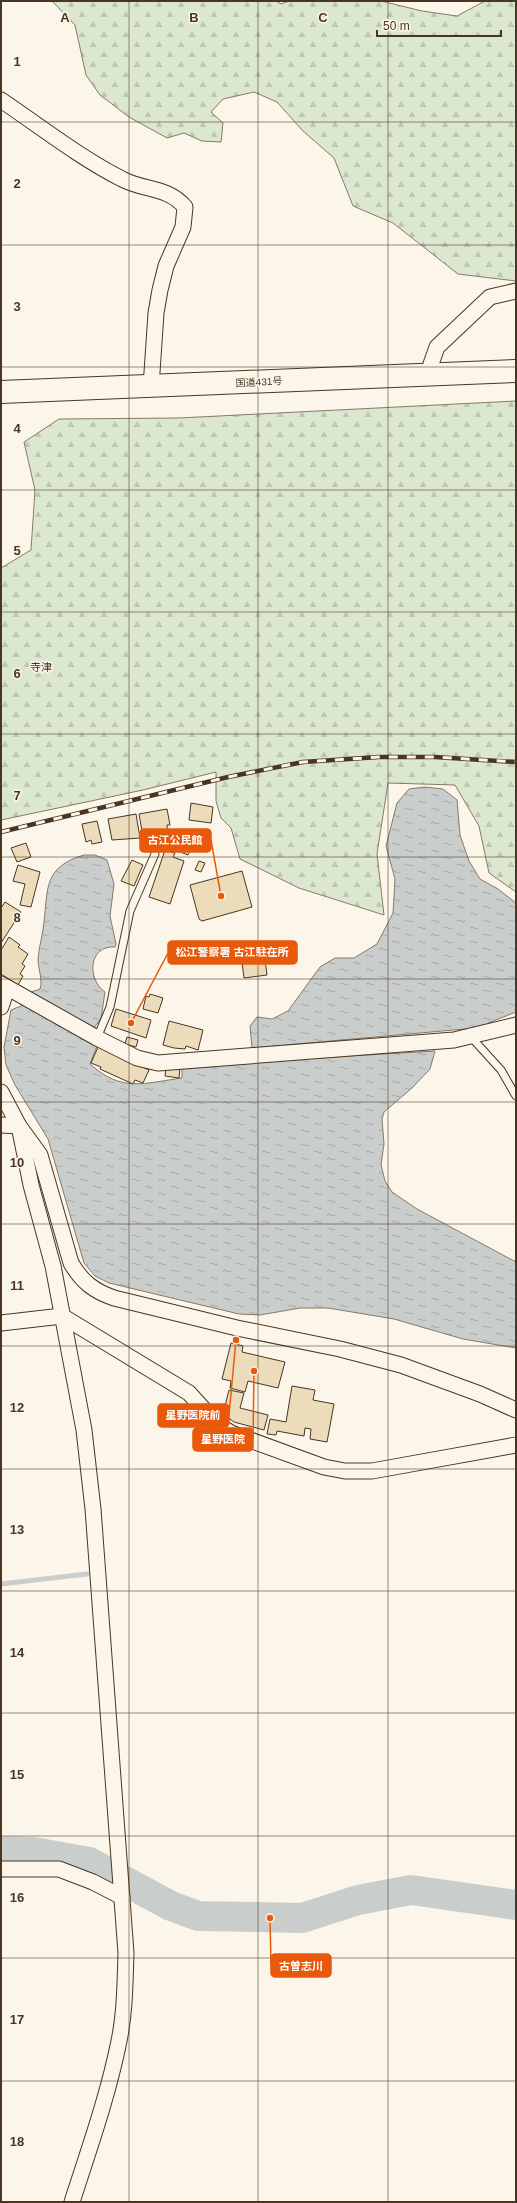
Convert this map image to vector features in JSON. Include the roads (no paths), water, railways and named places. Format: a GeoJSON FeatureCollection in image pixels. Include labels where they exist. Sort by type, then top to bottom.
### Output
{"type":"FeatureCollection","features":[{"type":"Feature","properties":{"kind":"highway","name":"国道431号"},"geometry":{"type":"LineString","coordinates":[[1,392],[516,371]]}},
{"type":"Feature","properties":{"kind":"street"},"geometry":{"type":"LineString","coordinates":[[1,100],[89,160],[124,180],[176,196],[185,206],[183,227],[166,266],[160,290],[156,313],[151,387]]}},
{"type":"Feature","properties":{"kind":"street"},"geometry":{"type":"LineString","coordinates":[[431,374],[431,364],[436,347],[490,297],[516,291]]}},
{"type":"Feature","properties":{"kind":"street"},"geometry":{"type":"LineString","coordinates":[[1,1007],[4,986],[97,1038],[137,1058],[158,1063],[454,1040],[516,1025]]}},
{"type":"Feature","properties":{"kind":"street"},"geometry":{"type":"LineString","coordinates":[[1,1092],[19,1126],[40,1156],[71,1263],[80,1277],[100,1293],[114,1298],[237,1328],[340,1349],[401,1365],[480,1394],[516,1410]]}},
{"type":"Feature","properties":{"kind":"street"},"geometry":{"type":"LineString","coordinates":[[1,1126],[19,1126]]}},
{"type":"Feature","properties":{"kind":"street"},"geometry":{"type":"LineString","coordinates":[[19,1126],[31,1185],[53,1266],[84,1430],[93,1509],[126,1953],[124,2007],[119,2041],[99,2119],[72,2202]]}},
{"type":"Feature","properties":{"kind":"street"},"geometry":{"type":"LineString","coordinates":[[1,1323],[62,1316],[189,1393],[217,1424],[231,1433],[324,1467],[345,1471],[372,1471],[516,1445]]}},
{"type":"Feature","properties":{"kind":"street"},"geometry":{"type":"LineString","coordinates":[[1,1869],[59,1869],[122,1892]]}},
{"type":"Feature","properties":{"kind":"lane"},"geometry":{"type":"LineString","coordinates":[[97,1038],[110,1007],[130,911],[156,854]]}},
{"type":"Feature","properties":{"kind":"lane"},"geometry":{"type":"LineString","coordinates":[[471,1036],[501,1070],[516,1096]]}},
{"type":"Feature","properties":{"kind":"water"},"geometry":{"type":"Polygon","coordinates":[[[425,787],[443,789],[457,800],[460,835],[469,861],[480,879],[498,889],[516,903],[516,1012],[488,1023],[487,1027],[252,1048],[250,1026],[257,1017],[272,1019],[288,1011],[320,967],[335,958],[354,958],[377,944],[393,913],[395,879],[386,846],[397,803],[409,789],[425,787]]]}},
{"type":"Feature","properties":{"kind":"water"},"geometry":{"type":"Polygon","coordinates":[[[84,855],[95,855],[107,860],[114,884],[110,916],[116,944],[115,947],[106,948],[95,957],[93,972],[95,980],[99,987],[105,992],[101,1019],[91,1031],[28,993],[40,989],[41,985],[38,959],[46,898],[50,880],[61,866],[84,855]]]}},
{"type":"Feature","properties":{"kind":"water"},"geometry":{"type":"Polygon","coordinates":[[[26,1004],[97,1046],[90,1064],[102,1073],[113,1079],[134,1084],[182,1078],[182,1066],[435,1051],[430,1069],[412,1088],[384,1112],[382,1119],[384,1144],[381,1165],[385,1181],[392,1192],[417,1209],[516,1262],[516,1348],[463,1339],[394,1319],[328,1308],[300,1308],[260,1315],[239,1314],[109,1283],[95,1276],[84,1263],[48,1139],[15,1085],[6,1065],[4,1047],[11,1010],[26,1004]]]}},
{"type":"Feature","properties":{"kind":"waterway"},"geometry":{"type":"LineString","coordinates":[[1,1584],[87,1574]]}},
{"type":"Feature","properties":{"kind":"waterway"},"geometry":{"type":"LineString","coordinates":[[1,1851],[34,1852],[89,1862],[171,1906],[198,1916],[302,1918],[358,1900],[411,1890],[516,1905]]}},
{"type":"Feature","properties":{"kind":"railway"},"geometry":{"type":"LineString","coordinates":[[1,832],[228,777],[303,762],[379,757],[435,757],[516,762]]}},
{"type":"Feature","properties":{"kind":"place","name":"古江公民館"},"geometry":{"type":"Point","coordinates":[221,896]}},
{"type":"Feature","properties":{"kind":"place","name":"松江警察署 古江駐在所"},"geometry":{"type":"Point","coordinates":[131,1023]}},
{"type":"Feature","properties":{"kind":"place","name":"星野医院前"},"geometry":{"type":"Point","coordinates":[236,1340]}},
{"type":"Feature","properties":{"kind":"place","name":"星野医院"},"geometry":{"type":"Point","coordinates":[254,1371]}},
{"type":"Feature","properties":{"kind":"place","name":"古曽志川"},"geometry":{"type":"Point","coordinates":[270,1918]}},
{"type":"Feature","properties":{"kind":"district","name":"寺津"},"geometry":{"type":"Point","coordinates":[41,667]}}]}
